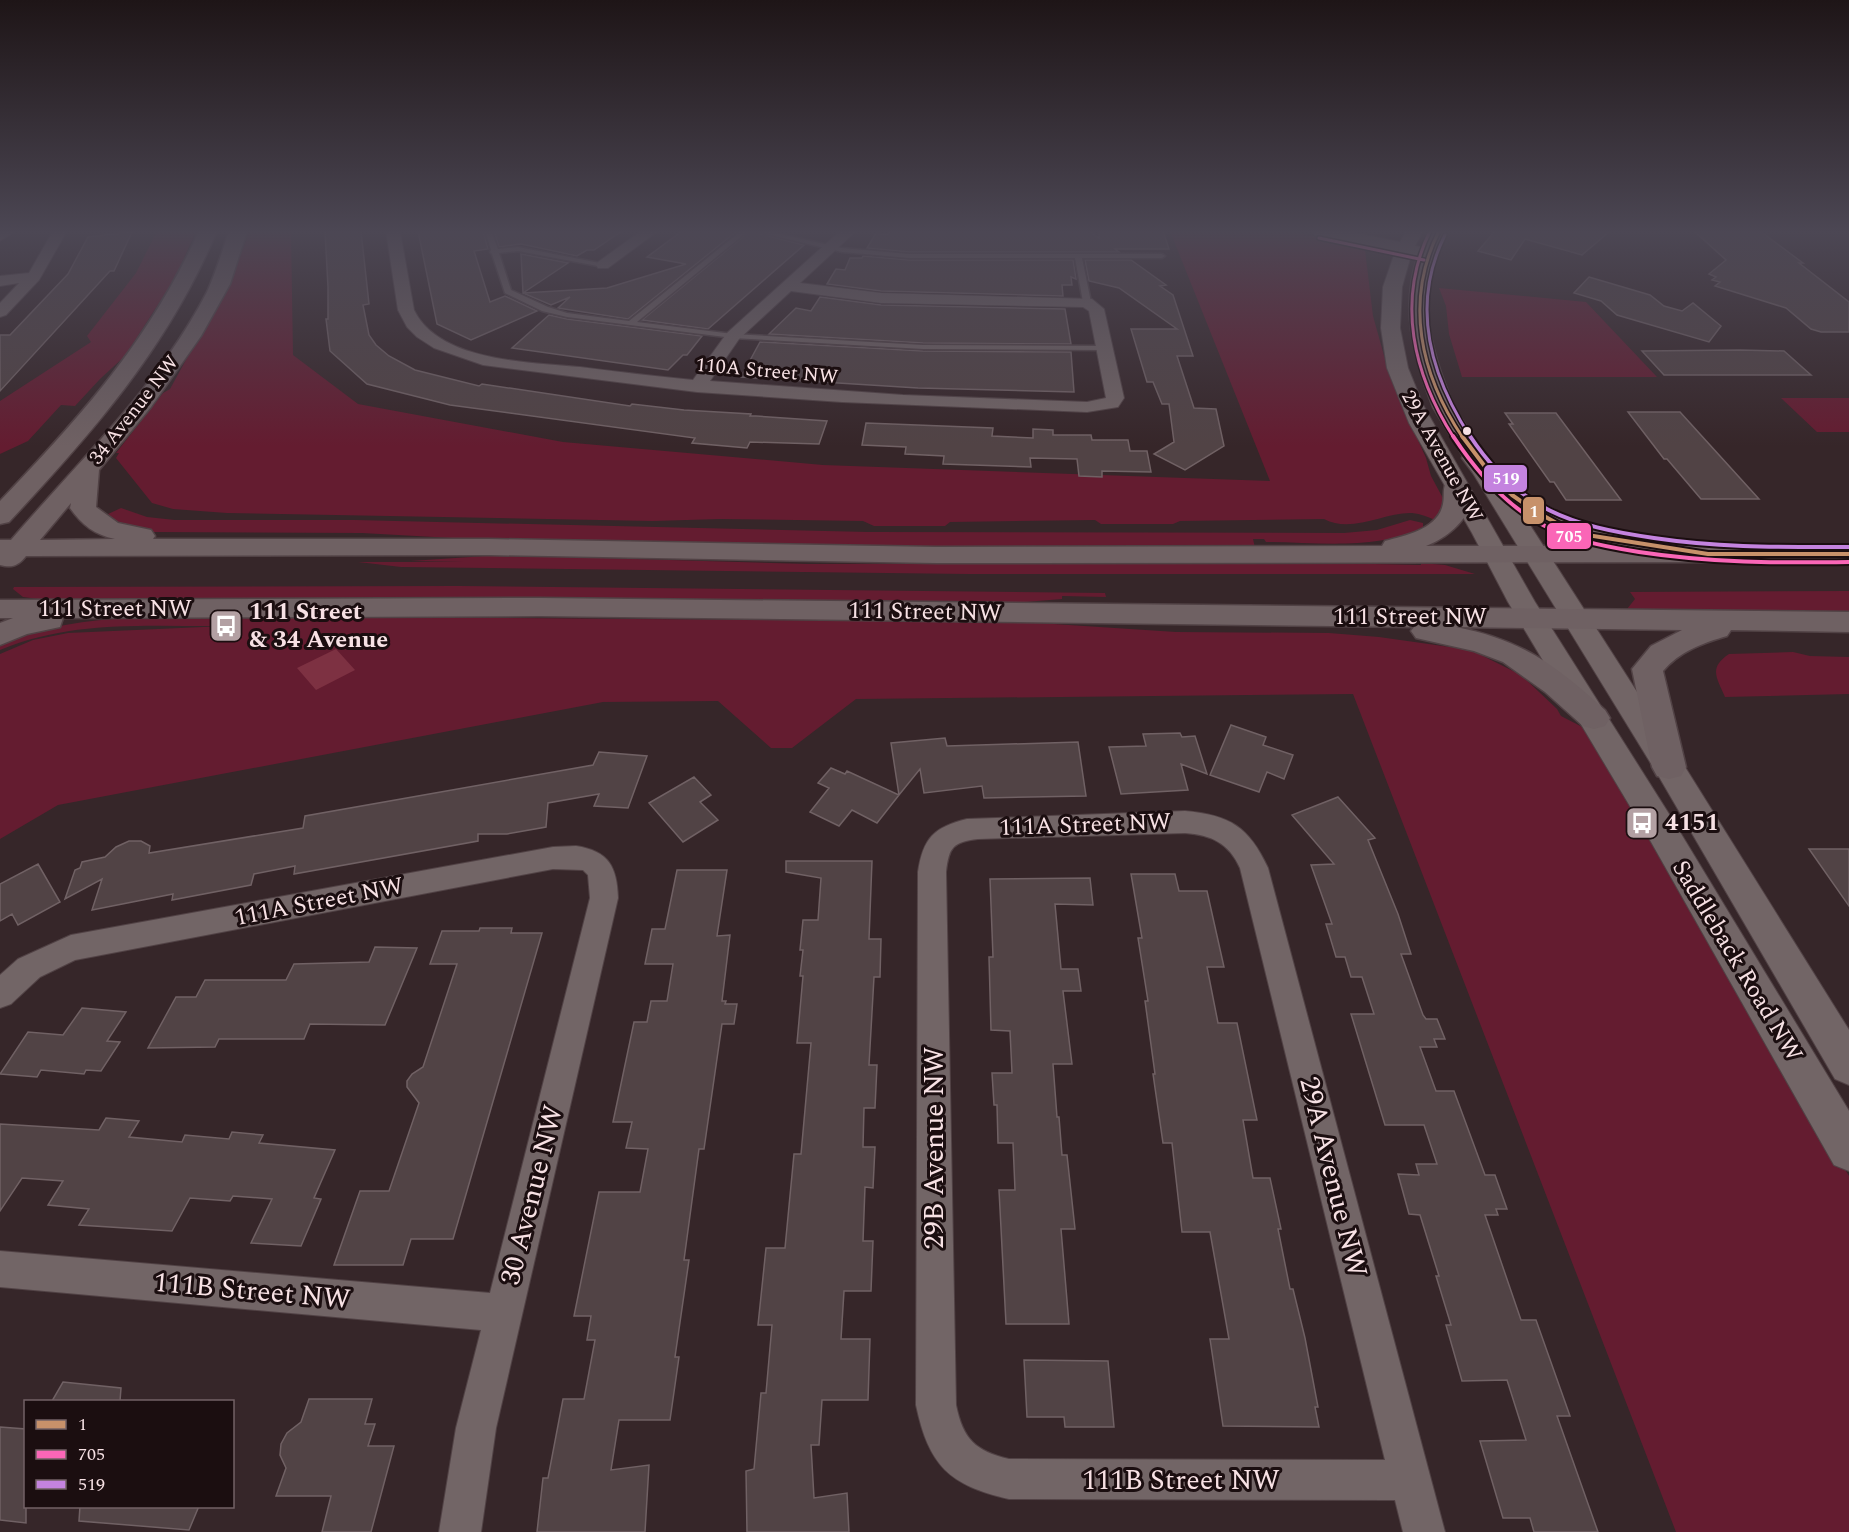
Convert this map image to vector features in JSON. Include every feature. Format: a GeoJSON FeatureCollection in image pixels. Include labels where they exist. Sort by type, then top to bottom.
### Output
{"type":"FeatureCollection","features":[{"type":"Feature","properties":{"kind":"main road","name":"34 Avenue NW"},"geometry":{"type":"LineString","coordinates":[[0,516],[72,439],[115,387],[172,302]]}},
{"type":"Feature","properties":{"kind":"main road","name":"34 Avenue NW"},"geometry":{"type":"LineString","coordinates":[[0,569],[9,548],[87,471],[153,388],[210,302]]}},
{"type":"Feature","properties":{"kind":"main road"},"geometry":{"type":"LineString","coordinates":[[0,491],[72,439]]}},
{"type":"Feature","properties":{"kind":"main road"},"geometry":{"type":"LineString","coordinates":[[1474,458],[1511,496],[1535,513],[1559,525],[1614,541],[1711,554]]}},
{"type":"Feature","properties":{"kind":"main road"},"geometry":{"type":"LineString","coordinates":[[87,471],[83,508],[91,519],[106,530],[171,540],[272,548]]}},
{"type":"Feature","properties":{"kind":"main road"},"geometry":{"type":"LineString","coordinates":[[1374,554],[1421,539],[1437,530],[1456,508],[1456,486]]}},
{"type":"Feature","properties":{"kind":"main road"},"geometry":{"type":"LineString","coordinates":[[9,548],[501,547],[936,555],[1849,554]]}},
{"type":"Feature","properties":{"kind":"main road","name":"111 Street NW"},"geometry":{"type":"LineString","coordinates":[[0,609],[540,607],[1849,622]]}},
{"type":"Feature","properties":{"kind":"main road"},"geometry":{"type":"LineString","coordinates":[[0,635],[20,626],[97,610]]}},
{"type":"Feature","properties":{"kind":"main road"},"geometry":{"type":"LineString","coordinates":[[1357,617],[1484,643],[1526,663],[1561,686],[1594,718]]}},
{"type":"Feature","properties":{"kind":"main road"},"geometry":{"type":"LineString","coordinates":[[1669,767],[1647,669],[1658,655],[1672,644],[1747,621]]}},
{"type":"Feature","properties":{"kind":"street","name":"110A Street NW"},"geometry":{"type":"LineString","coordinates":[[405,302],[414,326],[424,337],[449,349],[494,361],[697,387],[893,401],[1087,407],[1112,403],[1115,391],[1105,348]]}},
{"type":"Feature","properties":{"kind":"street"},"geometry":{"type":"LineString","coordinates":[[697,387],[718,354],[733,336],[769,302]]}},
{"type":"Feature","properties":{"kind":"street"},"geometry":{"type":"LineString","coordinates":[[1089,302],[1096,309],[1105,348]]}},
{"type":"Feature","properties":{"kind":"street","name":"29A Avenue NW"},"geometry":{"type":"LineString","coordinates":[[1391,302],[1390,315],[1396,358],[1403,386],[1417,416],[1532,618]]}},
{"type":"Feature","properties":{"kind":"street","name":"29A Avenue NW"},"geometry":{"type":"LineString","coordinates":[[1417,302],[1418,320],[1425,358],[1444,408],[1576,618]]}},
{"type":"Feature","properties":{"kind":"street","name":"Saddleback Road NW"},"geometry":{"type":"LineString","coordinates":[[1532,618],[1594,718],[1849,1150]]}},
{"type":"Feature","properties":{"kind":"street","name":"Saddleback Road NW"},"geometry":{"type":"LineString","coordinates":[[1576,618],[1669,767],[1849,1066]]}},
{"type":"Feature","properties":{"kind":"street","name":"111A Street NW"},"geometry":{"type":"LineString","coordinates":[[945,838],[960,831],[978,828],[1196,823],[1226,831]]}},
{"type":"Feature","properties":{"kind":"street","name":"29A Avenue NW"},"geometry":{"type":"LineString","coordinates":[[1226,831],[1242,844],[1254,868],[1424,1532]]}},
{"type":"Feature","properties":{"kind":"street","name":"29B Avenue NW"},"geometry":{"type":"LineString","coordinates":[[945,838],[935,850],[932,873],[936,1405],[945,1441],[957,1458]]}},
{"type":"Feature","properties":{"kind":"street","name":"111A Street NW"},"geometry":{"type":"LineString","coordinates":[[0,994],[29,968],[44,959],[84,945],[554,858],[583,857],[594,862]]}},
{"type":"Feature","properties":{"kind":"street","name":"30 Avenue NW"},"geometry":{"type":"LineString","coordinates":[[460,1532],[471,1449],[604,898],[603,873],[594,862]]}},
{"type":"Feature","properties":{"kind":"street","name":"111B Street NW"},"geometry":{"type":"LineString","coordinates":[[0,1269],[504,1313]]}},
{"type":"Feature","properties":{"kind":"street","name":"111B Street NW"},"geometry":{"type":"LineString","coordinates":[[957,1458],[988,1475],[1009,1479],[1410,1480]]}},
{"type":"Feature","properties":{"kind":"lane"},"geometry":{"type":"LineString","coordinates":[[533,302],[554,312],[629,324],[733,336],[934,348],[1105,348]]}},
{"type":"Feature","properties":{"kind":"lane"},"geometry":{"type":"LineString","coordinates":[[629,324],[656,302]]}},
{"type":"Feature","properties":{"kind":"shaded area"},"geometry":{"type":"Polygon","coordinates":[[[113,302],[159,302],[125,356],[75,406],[61,405],[28,441],[0,454],[0,401],[91,342],[87,336],[113,302]]]}},
{"type":"Feature","properties":{"kind":"shaded area"},"geometry":{"type":"Polygon","coordinates":[[[217,302],[292,302],[293,355],[358,404],[563,442],[823,465],[1270,481],[1199,302],[1371,302],[1390,377],[1426,458],[1431,476],[1445,502],[1445,508],[1435,520],[1412,513],[1346,524],[1324,519],[1180,521],[1173,524],[1101,524],[1095,520],[950,522],[945,526],[874,526],[863,521],[720,519],[653,521],[227,513],[173,509],[152,503],[116,458],[119,453],[116,453],[163,393],[170,389],[217,302]]]}},
{"type":"Feature","properties":{"kind":"shaded area"},"geometry":{"type":"Polygon","coordinates":[[[1445,302],[1586,302],[1657,377],[1462,377],[1449,334],[1445,302]]]}},
{"type":"Feature","properties":{"kind":"shaded area"},"geometry":{"type":"Polygon","coordinates":[[[1781,398],[1849,398],[1849,432],[1817,432],[1781,398]]]}},
{"type":"Feature","properties":{"kind":"shaded area"},"geometry":{"type":"Polygon","coordinates":[[[121,508],[147,517],[175,520],[355,520],[868,532],[1344,533],[1377,530],[1410,520],[1423,523],[1423,527],[1405,535],[1346,544],[1266,542],[1264,539],[1253,539],[1255,548],[948,548],[452,538],[362,533],[154,532],[121,526],[106,515],[121,508]]]}},
{"type":"Feature","properties":{"kind":"shaded area"},"geometry":{"type":"Polygon","coordinates":[[[501,555],[808,564],[1329,563],[1421,565],[1421,563],[1445,565],[1475,574],[968,574],[401,567],[358,562],[463,562],[410,561],[501,555]]]}},
{"type":"Feature","properties":{"kind":"shaded area"},"geometry":{"type":"Polygon","coordinates":[[[458,586],[1105,593],[1106,597],[1062,596],[1062,599],[1014,603],[514,598],[46,600],[23,597],[13,589],[14,587],[458,586]]]}},
{"type":"Feature","properties":{"kind":"shaded area"},"geometry":{"type":"Polygon","coordinates":[[[1849,591],[1849,613],[1627,609],[1635,599],[1630,592],[1849,591]]]}},
{"type":"Feature","properties":{"kind":"shaded area"},"geometry":{"type":"Polygon","coordinates":[[[218,618],[213,626],[132,626],[78,630],[52,634],[0,650],[0,643],[49,628],[98,620],[218,618]]]}},
{"type":"Feature","properties":{"kind":"shaded area"},"geometry":{"type":"Polygon","coordinates":[[[238,618],[1023,622],[1176,632],[1329,633],[1379,637],[1471,650],[1521,675],[1557,709],[1561,716],[1590,731],[1849,1176],[1849,1532],[1676,1532],[1353,694],[856,699],[792,748],[771,748],[718,701],[603,702],[58,805],[0,839],[0,654],[33,640],[68,633],[226,626],[238,618]]]}},
{"type":"Feature","properties":{"kind":"shaded area"},"geometry":{"type":"Polygon","coordinates":[[[336,649],[355,670],[316,690],[297,668],[336,649]]]}},
{"type":"Feature","properties":{"kind":"shaded area"},"geometry":{"type":"Polygon","coordinates":[[[1793,652],[1810,656],[1849,657],[1849,694],[1725,697],[1717,679],[1716,669],[1722,659],[1729,654],[1793,652]]]}},
{"type":"Feature","properties":{"kind":"building"},"geometry":{"type":"Polygon","coordinates":[[[41,302],[81,302],[0,391],[0,335],[10,335],[41,302]]]}},
{"type":"Feature","properties":{"kind":"building"},"geometry":{"type":"Polygon","coordinates":[[[328,302],[369,302],[363,305],[369,335],[376,345],[389,356],[415,370],[479,386],[482,384],[630,406],[632,404],[827,421],[819,444],[750,442],[747,448],[692,443],[695,438],[450,405],[367,384],[330,351],[326,319],[328,319],[328,302]]]}},
{"type":"Feature","properties":{"kind":"building"},"geometry":{"type":"Polygon","coordinates":[[[433,302],[519,302],[537,311],[471,340],[437,324],[433,302]]]}},
{"type":"Feature","properties":{"kind":"building"},"geometry":{"type":"Polygon","coordinates":[[[564,302],[648,302],[628,319],[558,308],[564,302]]]}},
{"type":"Feature","properties":{"kind":"building"},"geometry":{"type":"Polygon","coordinates":[[[663,302],[738,302],[708,329],[642,320],[663,302]]]}},
{"type":"Feature","properties":{"kind":"building"},"geometry":{"type":"Polygon","coordinates":[[[816,302],[1065,309],[1071,344],[923,343],[769,334],[796,308],[811,311],[816,302]]]}},
{"type":"Feature","properties":{"kind":"building"},"geometry":{"type":"Polygon","coordinates":[[[1140,302],[1175,302],[1193,356],[1177,356],[1194,408],[1216,409],[1224,446],[1185,470],[1154,454],[1174,442],[1169,404],[1162,404],[1153,382],[1147,382],[1131,329],[1177,329],[1140,302]]]}},
{"type":"Feature","properties":{"kind":"building"},"geometry":{"type":"Polygon","coordinates":[[[1603,302],[1660,302],[1682,311],[1693,303],[1721,326],[1709,342],[1617,315],[1603,302]]]}},
{"type":"Feature","properties":{"kind":"building"},"geometry":{"type":"Polygon","coordinates":[[[1768,302],[1849,302],[1849,332],[1821,332],[1811,329],[1786,308],[1768,302]]]}},
{"type":"Feature","properties":{"kind":"building"},"geometry":{"type":"Polygon","coordinates":[[[549,315],[702,336],[687,355],[683,355],[668,370],[512,348],[549,315]]]}},
{"type":"Feature","properties":{"kind":"building"},"geometry":{"type":"Polygon","coordinates":[[[760,342],[923,351],[1071,352],[1074,392],[918,388],[741,377],[760,342]]]}},
{"type":"Feature","properties":{"kind":"building"},"geometry":{"type":"Polygon","coordinates":[[[1642,351],[1784,351],[1811,375],[1664,375],[1642,351]]]}},
{"type":"Feature","properties":{"kind":"building"},"geometry":{"type":"Polygon","coordinates":[[[1628,412],[1680,412],[1759,499],[1701,499],[1667,459],[1664,459],[1628,412]]]}},
{"type":"Feature","properties":{"kind":"building"},"geometry":{"type":"Polygon","coordinates":[[[1505,413],[1556,413],[1621,500],[1566,500],[1554,482],[1550,482],[1509,424],[1513,424],[1505,413]]]}},
{"type":"Feature","properties":{"kind":"building"},"geometry":{"type":"Polygon","coordinates":[[[866,423],[993,428],[992,436],[1033,438],[1033,429],[1053,430],[1053,435],[1091,435],[1092,440],[1128,440],[1130,451],[1147,451],[1151,472],[1102,471],[1102,477],[1079,476],[1077,459],[1030,458],[1031,467],[943,464],[944,456],[905,454],[906,447],[862,445],[866,423]]]}},
{"type":"Feature","properties":{"kind":"building"},"geometry":{"type":"Polygon","coordinates":[[[1231,725],[1266,737],[1263,745],[1293,755],[1284,779],[1267,772],[1259,792],[1210,775],[1231,725]]]}},
{"type":"Feature","properties":{"kind":"building"},"geometry":{"type":"Polygon","coordinates":[[[1180,733],[1182,737],[1195,736],[1207,774],[1181,764],[1188,790],[1121,794],[1109,747],[1146,746],[1143,734],[1180,733]]]}},
{"type":"Feature","properties":{"kind":"building"},"geometry":{"type":"Polygon","coordinates":[[[945,738],[947,746],[1078,742],[1086,796],[984,798],[982,786],[924,793],[920,769],[899,795],[891,743],[945,738]]]}},
{"type":"Feature","properties":{"kind":"building"},"geometry":{"type":"Polygon","coordinates":[[[599,752],[647,756],[628,808],[594,806],[599,794],[548,803],[546,827],[507,834],[478,834],[478,841],[294,874],[295,866],[254,874],[251,885],[172,900],[173,894],[92,910],[102,879],[65,899],[75,870],[80,868],[82,862],[105,857],[116,847],[129,841],[141,841],[150,846],[149,853],[303,828],[305,816],[593,765],[599,752]]]}},
{"type":"Feature","properties":{"kind":"building"},"geometry":{"type":"Polygon","coordinates":[[[831,768],[845,774],[847,771],[899,795],[877,823],[852,810],[839,826],[810,812],[829,788],[818,783],[831,768]]]}},
{"type":"Feature","properties":{"kind":"building"},"geometry":{"type":"Polygon","coordinates":[[[694,777],[711,795],[700,802],[718,820],[683,842],[649,803],[694,777]]]}},
{"type":"Feature","properties":{"kind":"building"},"geometry":{"type":"Polygon","coordinates":[[[1338,797],[1375,838],[1368,840],[1398,914],[1411,954],[1401,954],[1423,1015],[1426,1019],[1437,1019],[1445,1039],[1434,1039],[1437,1047],[1420,1047],[1436,1091],[1454,1091],[1485,1175],[1495,1175],[1507,1209],[1496,1209],[1498,1215],[1485,1215],[1521,1320],[1536,1320],[1570,1416],[1557,1416],[1598,1532],[1534,1532],[1530,1518],[1503,1518],[1480,1441],[1526,1440],[1507,1380],[1462,1381],[1446,1325],[1451,1325],[1436,1276],[1439,1276],[1420,1215],[1409,1214],[1398,1174],[1419,1175],[1416,1164],[1437,1164],[1424,1125],[1385,1125],[1351,1014],[1374,1014],[1362,977],[1351,977],[1345,957],[1336,957],[1326,924],[1332,924],[1311,865],[1334,864],[1292,815],[1338,797]]]}},
{"type":"Feature","properties":{"kind":"building"},"geometry":{"type":"Polygon","coordinates":[[[1809,849],[1849,849],[1849,906],[1809,849]]]}},
{"type":"Feature","properties":{"kind":"building"},"geometry":{"type":"Polygon","coordinates":[[[786,861],[872,861],[869,939],[881,939],[880,977],[874,977],[869,1065],[877,1065],[875,1108],[864,1108],[863,1147],[875,1147],[873,1188],[865,1187],[863,1241],[873,1241],[871,1291],[844,1291],[841,1339],[870,1339],[868,1400],[822,1400],[819,1445],[811,1445],[814,1498],[847,1493],[849,1532],[747,1532],[746,1471],[754,1469],[761,1393],[766,1393],[772,1325],[758,1325],[766,1248],[785,1248],[794,1154],[801,1154],[811,1043],[797,1043],[803,976],[800,976],[803,950],[800,950],[803,920],[818,920],[821,878],[786,872],[786,861]]]}},
{"type":"Feature","properties":{"kind":"building"},"geometry":{"type":"Polygon","coordinates":[[[38,864],[60,902],[18,925],[12,914],[0,921],[0,884],[38,864]]]}},
{"type":"Feature","properties":{"kind":"building"},"geometry":{"type":"Polygon","coordinates":[[[677,870],[727,870],[717,936],[730,935],[722,1001],[726,1001],[725,1004],[737,1004],[734,1024],[722,1024],[704,1149],[699,1149],[684,1260],[689,1260],[675,1357],[679,1357],[670,1420],[619,1420],[611,1470],[649,1465],[645,1532],[537,1532],[543,1478],[548,1478],[563,1399],[584,1399],[595,1340],[587,1340],[591,1316],[574,1316],[599,1192],[640,1192],[648,1149],[626,1148],[632,1122],[613,1122],[634,1022],[647,1022],[651,1001],[667,1001],[673,964],[645,964],[652,929],[665,929],[677,870]]]}},
{"type":"Feature","properties":{"kind":"building"},"geometry":{"type":"Polygon","coordinates":[[[1131,874],[1175,874],[1179,891],[1207,891],[1224,967],[1207,967],[1218,1023],[1237,1023],[1257,1120],[1243,1120],[1253,1178],[1270,1178],[1290,1289],[1293,1289],[1305,1338],[1318,1407],[1315,1407],[1319,1427],[1223,1426],[1210,1339],[1229,1339],[1210,1232],[1182,1232],[1172,1143],[1163,1143],[1145,1001],[1148,1001],[1138,938],[1142,938],[1131,874]]]}},
{"type":"Feature","properties":{"kind":"building"},"geometry":{"type":"Polygon","coordinates":[[[1090,878],[1093,905],[1055,904],[1061,969],[1078,969],[1081,991],[1063,991],[1072,1064],[1053,1064],[1062,1155],[1067,1155],[1075,1229],[1061,1229],[1069,1324],[1006,1324],[999,1190],[1015,1190],[1013,1143],[998,1143],[997,1105],[994,1105],[992,1073],[1012,1073],[1010,1031],[991,1030],[989,957],[993,957],[990,879],[1090,878]]]}},
{"type":"Feature","properties":{"kind":"building"},"geometry":{"type":"Polygon","coordinates":[[[480,928],[512,928],[511,933],[542,933],[453,1239],[411,1239],[403,1265],[334,1265],[360,1191],[389,1191],[419,1103],[407,1087],[407,1081],[412,1074],[423,1067],[457,964],[430,964],[442,931],[479,931],[480,928]]]}},
{"type":"Feature","properties":{"kind":"building"},"geometry":{"type":"Polygon","coordinates":[[[375,947],[417,948],[385,1025],[310,1024],[304,1039],[219,1039],[215,1047],[148,1048],[176,997],[196,997],[205,980],[286,980],[294,964],[369,962],[375,947]]]}},
{"type":"Feature","properties":{"kind":"building"},"geometry":{"type":"Polygon","coordinates":[[[82,1008],[126,1012],[107,1041],[120,1042],[101,1071],[86,1070],[84,1074],[41,1070],[37,1077],[0,1074],[28,1032],[63,1035],[82,1008]]]}},
{"type":"Feature","properties":{"kind":"building"},"geometry":{"type":"Polygon","coordinates":[[[106,1118],[139,1121],[129,1137],[182,1142],[185,1135],[229,1139],[232,1132],[263,1135],[259,1143],[335,1150],[314,1198],[321,1199],[301,1246],[251,1243],[272,1199],[233,1196],[230,1201],[190,1198],[172,1231],[79,1225],[89,1209],[48,1205],[63,1181],[22,1178],[0,1211],[0,1124],[99,1130],[106,1118]]]}},
{"type":"Feature","properties":{"kind":"building"},"geometry":{"type":"Polygon","coordinates":[[[1024,1360],[1108,1361],[1114,1427],[1065,1427],[1064,1417],[1027,1417],[1024,1360]]]}},
{"type":"Feature","properties":{"kind":"building"},"geometry":{"type":"Polygon","coordinates":[[[63,1382],[121,1388],[120,1400],[53,1400],[63,1382]]]}},
{"type":"Feature","properties":{"kind":"building"},"geometry":{"type":"Polygon","coordinates":[[[309,1399],[372,1399],[365,1424],[375,1424],[368,1446],[394,1446],[371,1532],[322,1532],[331,1496],[276,1496],[286,1468],[280,1455],[281,1444],[287,1433],[301,1422],[309,1399]]]}},
{"type":"Feature","properties":{"kind":"building"},"geometry":{"type":"Polygon","coordinates":[[[0,1427],[24,1429],[26,1523],[0,1520],[0,1427]]]}},
{"type":"Feature","properties":{"kind":"building"},"geometry":{"type":"Polygon","coordinates":[[[80,1508],[198,1508],[189,1530],[79,1521],[80,1508]]]}},
{"type":"Feature","properties":{"kind":"transit line","name":"705"},"geometry":{"type":"LineString","coordinates":[[1411,302],[1412,324],[1420,362],[1438,409],[1452,435],[1486,481],[1531,518],[1557,532],[1586,542],[1694,560],[1761,563],[1849,562]]}},
{"type":"Feature","properties":{"kind":"transit line","name":"1"},"geometry":{"type":"LineString","coordinates":[[1418,302],[1419,323],[1427,361],[1433,380],[1458,431],[1492,476],[1512,495],[1535,511],[1560,525],[1587,535],[1708,554],[1849,554]]}},
{"type":"Feature","properties":{"kind":"transit line","name":"519"},"geometry":{"type":"LineString","coordinates":[[1426,302],[1427,324],[1435,361],[1464,427],[1495,469],[1534,502],[1557,515],[1591,528],[1690,544],[1763,548],[1849,547]]}},
{"type":"Feature","properties":{"kind":"place","name":"111 Street & 34 Avenue"},"geometry":{"type":"Point","coordinates":[226,626]}},
{"type":"Feature","properties":{"kind":"place","name":"4151"},"geometry":{"type":"Point","coordinates":[1642,823]}}]}
